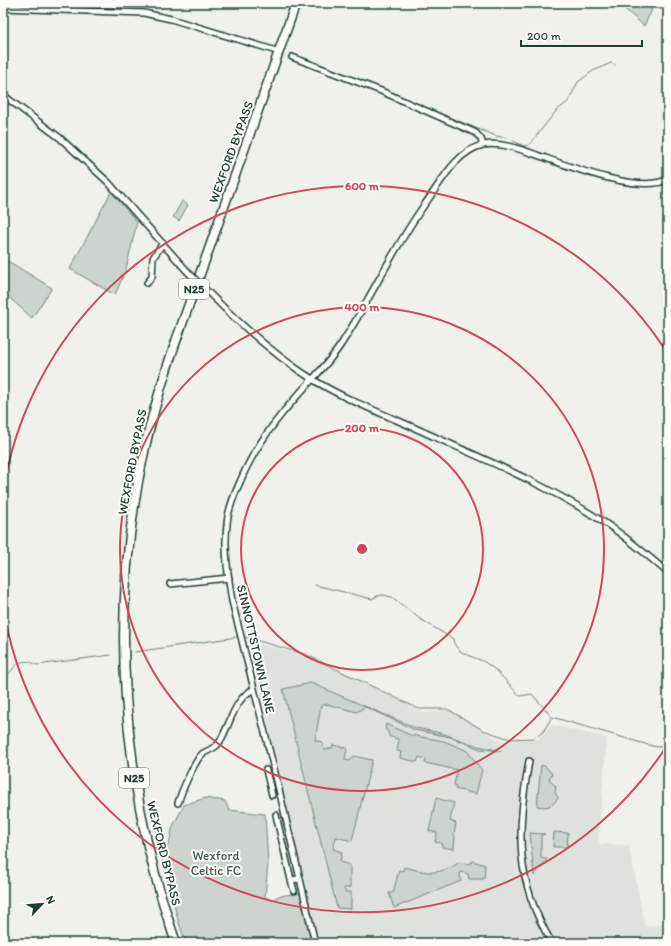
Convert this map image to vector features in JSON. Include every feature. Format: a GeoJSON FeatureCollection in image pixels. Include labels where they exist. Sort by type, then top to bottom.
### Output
{"type":"FeatureCollection","features":[{"type":"Feature","properties":{"kind":"highway","name":"WEXFORD BYPASS"},"geometry":{"type":"LineString","coordinates":[[176,943],[147,845],[130,751],[124,643],[128,552],[139,480],[159,394],[179,330],[280,52],[296,3]]}},
{"type":"Feature","properties":{"kind":"street"},"geometry":{"type":"LineString","coordinates":[[3,8],[144,13],[198,27],[280,52]]}},
{"type":"Feature","properties":{"kind":"street"},"geometry":{"type":"LineString","coordinates":[[292,57],[381,91],[476,133],[481,139],[483,145],[507,146],[601,176],[633,183],[656,184],[668,179]]}},
{"type":"Feature","properties":{"kind":"street"},"geometry":{"type":"LineString","coordinates":[[3,95],[60,138],[102,177],[187,271],[262,344],[313,379],[345,396],[500,466],[578,506],[603,521],[647,555],[668,574]]}},
{"type":"Feature","properties":{"kind":"street","name":"SINNOTTSTOWN LANE"},"geometry":{"type":"LineString","coordinates":[[315,943],[277,781],[232,601],[229,578],[226,524],[239,484],[260,444],[280,415],[323,369],[341,344],[405,233],[449,171],[469,151],[483,145]]}},
{"type":"Feature","properties":{"kind":"street"},"geometry":{"type":"LineString","coordinates":[[147,283],[152,277],[153,258],[162,243]]}},
{"type":"Feature","properties":{"kind":"street"},"geometry":{"type":"LineString","coordinates":[[170,584],[229,578]]}},
{"type":"Feature","properties":{"kind":"street"},"geometry":{"type":"LineString","coordinates":[[178,803],[184,785],[202,754],[210,751],[218,744],[239,703],[247,692],[254,689]]}},
{"type":"Feature","properties":{"kind":"street"},"geometry":{"type":"LineString","coordinates":[[529,761],[521,823],[520,844],[523,871],[534,908],[552,943]]}},
{"type":"Feature","properties":{"kind":"street"},"geometry":{"type":"LineString","coordinates":[[266,770],[272,795]]}},
{"type":"Feature","properties":{"kind":"street"},"geometry":{"type":"LineString","coordinates":[[269,782],[277,781]]}},
{"type":"Feature","properties":{"kind":"street"},"geometry":{"type":"LineString","coordinates":[[276,815],[294,891]]}},
{"type":"Feature","properties":{"kind":"street"},"geometry":{"type":"LineString","coordinates":[[291,880],[299,879]]}},
{"type":"Feature","properties":{"kind":"shaded area"},"geometry":{"type":"Polygon","coordinates":[[[249,641],[314,658],[424,713],[452,710],[500,741],[537,739],[553,725],[607,738],[598,844],[629,845],[645,927],[662,924],[665,943],[318,943],[249,641]]]}},
{"type":"Feature","properties":{"kind":"green space"},"geometry":{"type":"Polygon","coordinates":[[[618,3],[645,3],[652,10],[644,26],[618,3]]]}},
{"type":"Feature","properties":{"kind":"green space"},"geometry":{"type":"Polygon","coordinates":[[[111,192],[137,222],[126,269],[115,295],[70,269],[111,192]]]}},
{"type":"Feature","properties":{"kind":"green space"},"geometry":{"type":"Polygon","coordinates":[[[182,201],[188,205],[179,221],[173,217],[182,201]]]}},
{"type":"Feature","properties":{"kind":"green space"},"geometry":{"type":"Polygon","coordinates":[[[3,258],[52,288],[32,318],[3,292],[3,258]]]}},
{"type":"Feature","properties":{"kind":"green space"},"geometry":{"type":"Polygon","coordinates":[[[311,683],[416,728],[441,733],[478,746],[502,751],[480,749],[450,737],[415,730],[365,707],[357,712],[326,704],[321,706],[315,740],[322,742],[324,750],[332,748],[333,745],[347,748],[345,760],[350,761],[354,756],[372,760],[352,841],[336,837],[333,849],[342,852],[340,862],[350,865],[350,888],[344,888],[345,892],[351,892],[351,909],[337,908],[283,689],[311,683]]]}},
{"type":"Feature","properties":{"kind":"green space"},"geometry":{"type":"Polygon","coordinates":[[[386,724],[410,735],[444,741],[467,751],[482,770],[476,794],[455,789],[456,786],[454,785],[457,770],[425,763],[426,759],[419,757],[417,762],[400,758],[401,752],[397,751],[399,740],[389,736],[385,728],[386,724]]]}},
{"type":"Feature","properties":{"kind":"green space"},"geometry":{"type":"Polygon","coordinates":[[[541,765],[546,767],[552,774],[549,778],[556,786],[555,792],[558,798],[551,805],[546,807],[537,806],[541,765]]]}},
{"type":"Feature","properties":{"kind":"green space","name":"Wexford Celtic FC"},"geometry":{"type":"Polygon","coordinates":[[[205,798],[225,801],[229,810],[265,814],[268,863],[265,897],[271,900],[279,896],[300,893],[312,941],[301,943],[186,943],[178,920],[160,849],[169,844],[173,826],[184,805],[205,798]]]}},
{"type":"Feature","properties":{"kind":"green space"},"geometry":{"type":"Polygon","coordinates":[[[436,798],[454,803],[450,821],[456,823],[454,849],[442,847],[441,843],[435,842],[437,833],[429,831],[436,798]]]}},
{"type":"Feature","properties":{"kind":"green space"},"geometry":{"type":"Polygon","coordinates":[[[554,832],[568,833],[567,847],[553,847],[554,832]]]}},
{"type":"Feature","properties":{"kind":"green space"},"geometry":{"type":"Polygon","coordinates":[[[530,833],[545,834],[541,835],[541,858],[547,859],[534,876],[530,833]]]}},
{"type":"Feature","properties":{"kind":"green space"},"geometry":{"type":"Polygon","coordinates":[[[473,861],[485,865],[484,879],[469,879],[468,874],[463,872],[460,873],[461,881],[394,908],[389,893],[393,893],[399,870],[403,871],[404,867],[420,871],[433,872],[446,870],[460,862],[469,864],[473,861]]]}},
{"type":"Feature","properties":{"kind":"waterway"},"geometry":{"type":"LineString","coordinates":[[513,141],[524,146],[529,145],[557,110],[568,102],[578,82],[593,71],[611,63],[615,65]]}},
{"type":"Feature","properties":{"kind":"waterway"},"geometry":{"type":"LineString","coordinates":[[456,120],[496,136],[507,138]]}},
{"type":"Feature","properties":{"kind":"waterway"},"geometry":{"type":"LineString","coordinates":[[315,585],[372,599],[383,595],[392,597],[420,619],[453,639],[457,649],[461,652],[486,663],[500,674],[520,696],[532,694],[551,716]]}},
{"type":"Feature","properties":{"kind":"waterway"},"geometry":{"type":"LineString","coordinates":[[135,652],[237,637]]}},
{"type":"Feature","properties":{"kind":"waterway"},"geometry":{"type":"LineString","coordinates":[[245,637],[307,655],[419,709],[447,709],[483,730],[510,739],[534,738],[543,732],[552,717],[652,746],[668,748]]}},
{"type":"Feature","properties":{"kind":"waterway"},"geometry":{"type":"LineString","coordinates":[[3,675],[8,675],[17,664],[24,661],[37,665],[111,655]]}}]}
